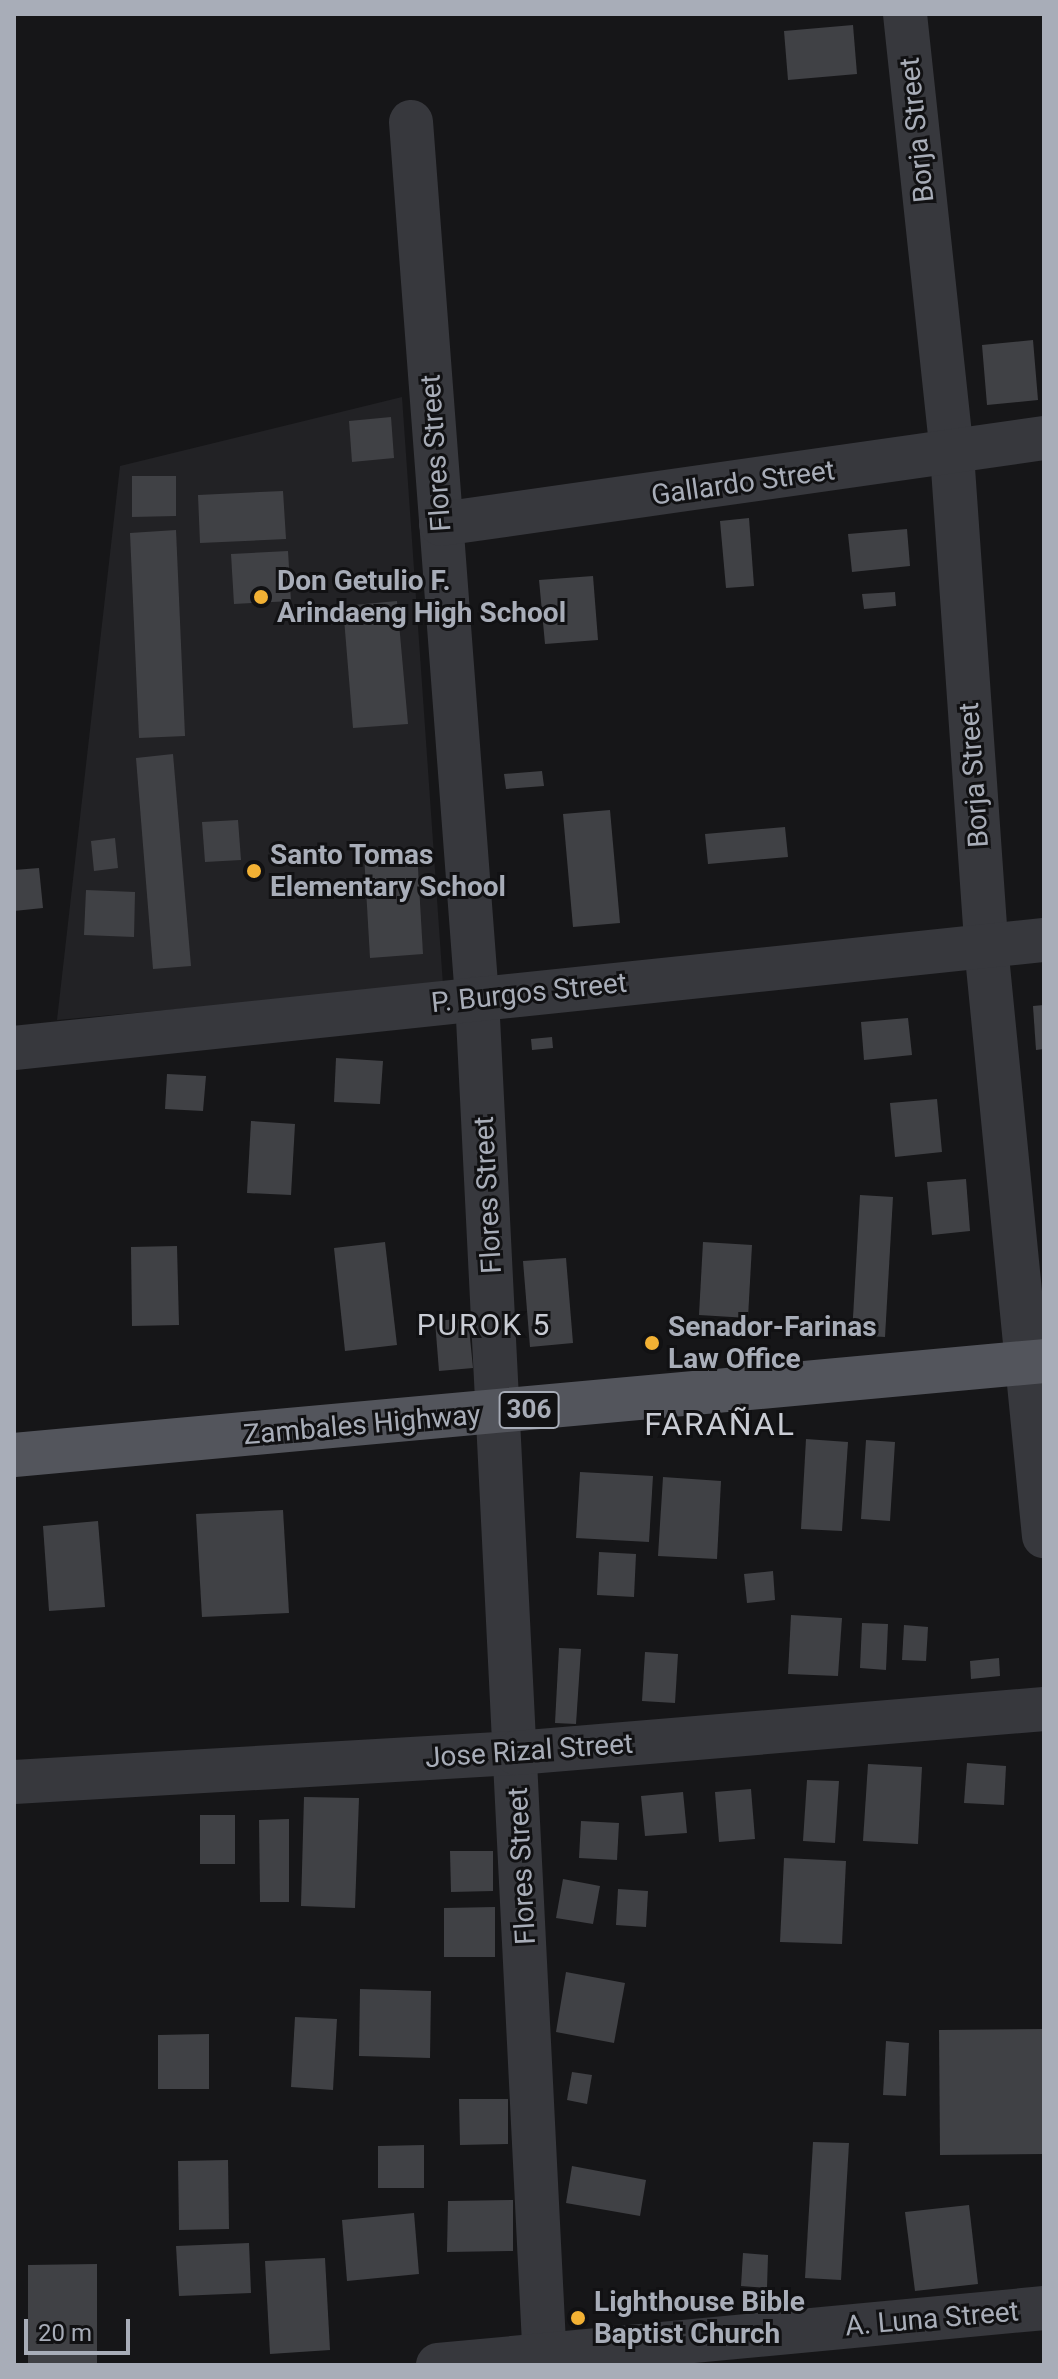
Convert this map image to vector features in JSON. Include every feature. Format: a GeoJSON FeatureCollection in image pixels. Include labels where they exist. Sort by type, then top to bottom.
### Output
{"type":"FeatureCollection","features":[{"type":"Feature","properties":{"kind":"main road","name":"Zambales Highway"},"geometry":{"type":"LineString","coordinates":[[14,1455],[1035,1362]]}},
{"type":"Feature","properties":{"kind":"street","name":"Borja Street"},"geometry":{"type":"LineString","coordinates":[[905,14],[952,454],[986,946],[1035,1362],[1044,1536]]}},
{"type":"Feature","properties":{"kind":"street","name":"Flores Street"},"geometry":{"type":"LineString","coordinates":[[411,122],[477,998],[545,2361]]}},
{"type":"Feature","properties":{"kind":"street","name":"Gallardo Street"},"geometry":{"type":"LineString","coordinates":[[441,524],[952,454],[1044,438]]}},
{"type":"Feature","properties":{"kind":"street","name":"P. Burgos Street"},"geometry":{"type":"LineString","coordinates":[[14,1048],[1044,940]]}},
{"type":"Feature","properties":{"kind":"street","name":"Jose Rizal Street"},"geometry":{"type":"LineString","coordinates":[[14,1782],[516,1753],[1044,1709]]}},
{"type":"Feature","properties":{"kind":"street","name":"A. Luna Street"},"geometry":{"type":"LineString","coordinates":[[438,2365],[545,2361],[1044,2308]]}},
{"type":"Feature","properties":{"kind":"shaded area"},"geometry":{"type":"Polygon","coordinates":[[[402,397],[443,985],[57,1020],[120,466],[402,397]]]}},
{"type":"Feature","properties":{"kind":"building"},"geometry":{"type":"Polygon","coordinates":[[[853,25],[857,74],[788,80],[784,31],[853,25]]]}},
{"type":"Feature","properties":{"kind":"building"},"geometry":{"type":"Polygon","coordinates":[[[1033,340],[1038,400],[987,405],[982,345],[1033,340]]]}},
{"type":"Feature","properties":{"kind":"building"},"geometry":{"type":"Polygon","coordinates":[[[391,417],[394,458],[352,462],[349,421],[391,417]]]}},
{"type":"Feature","properties":{"kind":"building"},"geometry":{"type":"Polygon","coordinates":[[[132,476],[176,476],[176,516],[132,517],[132,476]]]}},
{"type":"Feature","properties":{"kind":"building"},"geometry":{"type":"Polygon","coordinates":[[[283,491],[286,539],[200,543],[198,495],[283,491]]]}},
{"type":"Feature","properties":{"kind":"building"},"geometry":{"type":"Polygon","coordinates":[[[749,518],[754,586],[726,588],[720,521],[749,518]]]}},
{"type":"Feature","properties":{"kind":"building"},"geometry":{"type":"Polygon","coordinates":[[[907,529],[910,566],[852,572],[848,534],[907,529]]]}},
{"type":"Feature","properties":{"kind":"building"},"geometry":{"type":"Polygon","coordinates":[[[176,530],[185,736],[139,738],[130,533],[176,530]]]}},
{"type":"Feature","properties":{"kind":"building"},"geometry":{"type":"Polygon","coordinates":[[[288,551],[291,601],[234,604],[231,554],[288,551]]]}},
{"type":"Feature","properties":{"kind":"building"},"geometry":{"type":"Polygon","coordinates":[[[593,576],[598,640],[545,644],[539,580],[593,576]]]}},
{"type":"Feature","properties":{"kind":"building"},"geometry":{"type":"Polygon","coordinates":[[[895,592],[896,606],[864,609],[862,594],[895,592]]]}},
{"type":"Feature","properties":{"kind":"building"},"geometry":{"type":"Polygon","coordinates":[[[397,601],[408,724],[353,728],[343,606],[397,601]]]}},
{"type":"Feature","properties":{"kind":"building"},"geometry":{"type":"Polygon","coordinates":[[[173,754],[191,966],[153,969],[136,758],[173,754]]]}},
{"type":"Feature","properties":{"kind":"building"},"geometry":{"type":"Polygon","coordinates":[[[542,771],[544,786],[506,789],[504,774],[542,771]]]}},
{"type":"Feature","properties":{"kind":"building"},"geometry":{"type":"Polygon","coordinates":[[[610,810],[620,923],[573,927],[563,814],[610,810]]]}},
{"type":"Feature","properties":{"kind":"building"},"geometry":{"type":"Polygon","coordinates":[[[238,820],[241,860],[205,862],[202,822],[238,820]]]}},
{"type":"Feature","properties":{"kind":"building"},"geometry":{"type":"Polygon","coordinates":[[[785,827],[788,857],[708,864],[705,834],[785,827]]]}},
{"type":"Feature","properties":{"kind":"building"},"geometry":{"type":"Polygon","coordinates":[[[115,838],[118,868],[94,871],[91,841],[115,838]]]}},
{"type":"Feature","properties":{"kind":"building"},"geometry":{"type":"Polygon","coordinates":[[[417,851],[423,954],[370,958],[364,854],[417,851]]]}},
{"type":"Feature","properties":{"kind":"building"},"geometry":{"type":"Polygon","coordinates":[[[39,868],[43,908],[14,911],[14,870],[39,868]]]}},
{"type":"Feature","properties":{"kind":"building"},"geometry":{"type":"Polygon","coordinates":[[[86,890],[135,892],[134,937],[84,935],[86,890]]]}},
{"type":"Feature","properties":{"kind":"building"},"geometry":{"type":"Polygon","coordinates":[[[1044,1005],[1044,1049],[1036,1050],[1033,1006],[1044,1005]]]}},
{"type":"Feature","properties":{"kind":"building"},"geometry":{"type":"Polygon","coordinates":[[[908,1018],[912,1055],[864,1060],[861,1022],[908,1018]]]}},
{"type":"Feature","properties":{"kind":"building"},"geometry":{"type":"Polygon","coordinates":[[[552,1037],[553,1048],[532,1050],[531,1039],[552,1037]]]}},
{"type":"Feature","properties":{"kind":"building"},"geometry":{"type":"Polygon","coordinates":[[[336,1058],[383,1061],[380,1104],[334,1102],[336,1058]]]}},
{"type":"Feature","properties":{"kind":"building"},"geometry":{"type":"Polygon","coordinates":[[[167,1074],[206,1076],[203,1111],[165,1109],[167,1074]]]}},
{"type":"Feature","properties":{"kind":"building"},"geometry":{"type":"Polygon","coordinates":[[[937,1099],[942,1152],[895,1157],[890,1103],[937,1099]]]}},
{"type":"Feature","properties":{"kind":"building"},"geometry":{"type":"Polygon","coordinates":[[[251,1121],[295,1124],[291,1195],[247,1193],[251,1121]]]}},
{"type":"Feature","properties":{"kind":"building"},"geometry":{"type":"Polygon","coordinates":[[[966,1179],[970,1231],[932,1235],[927,1182],[966,1179]]]}},
{"type":"Feature","properties":{"kind":"building"},"geometry":{"type":"Polygon","coordinates":[[[860,1195],[893,1197],[885,1337],[852,1335],[860,1195]]]}},
{"type":"Feature","properties":{"kind":"building"},"geometry":{"type":"Polygon","coordinates":[[[385,1242],[397,1345],[345,1351],[334,1248],[385,1242]]]}},
{"type":"Feature","properties":{"kind":"building"},"geometry":{"type":"Polygon","coordinates":[[[703,1242],[752,1245],[748,1318],[699,1315],[703,1242]]]}},
{"type":"Feature","properties":{"kind":"building"},"geometry":{"type":"Polygon","coordinates":[[[177,1246],[179,1325],[132,1326],[131,1247],[177,1246]]]}},
{"type":"Feature","properties":{"kind":"building"},"geometry":{"type":"Polygon","coordinates":[[[566,1258],[573,1343],[530,1347],[523,1261],[566,1258]]]}},
{"type":"Feature","properties":{"kind":"building"},"geometry":{"type":"Polygon","coordinates":[[[468,1318],[473,1368],[439,1371],[435,1321],[468,1318]]]}},
{"type":"Feature","properties":{"kind":"building"},"geometry":{"type":"Polygon","coordinates":[[[806,1439],[848,1442],[842,1531],[801,1529],[806,1439]]]}},
{"type":"Feature","properties":{"kind":"building"},"geometry":{"type":"Polygon","coordinates":[[[866,1440],[895,1442],[890,1521],[861,1519],[866,1440]]]}},
{"type":"Feature","properties":{"kind":"building"},"geometry":{"type":"Polygon","coordinates":[[[580,1472],[653,1476],[649,1542],[576,1538],[580,1472]]]}},
{"type":"Feature","properties":{"kind":"building"},"geometry":{"type":"Polygon","coordinates":[[[663,1477],[721,1481],[717,1559],[658,1556],[663,1477]]]}},
{"type":"Feature","properties":{"kind":"building"},"geometry":{"type":"Polygon","coordinates":[[[283,1510],[289,1613],[202,1617],[196,1514],[283,1510]]]}},
{"type":"Feature","properties":{"kind":"building"},"geometry":{"type":"Polygon","coordinates":[[[98,1521],[105,1607],[49,1611],[43,1526],[98,1521]]]}},
{"type":"Feature","properties":{"kind":"building"},"geometry":{"type":"Polygon","coordinates":[[[599,1552],[636,1554],[634,1597],[597,1595],[599,1552]]]}},
{"type":"Feature","properties":{"kind":"building"},"geometry":{"type":"Polygon","coordinates":[[[773,1571],[775,1600],[747,1603],[744,1574],[773,1571]]]}},
{"type":"Feature","properties":{"kind":"building"},"geometry":{"type":"Polygon","coordinates":[[[791,1615],[842,1618],[838,1676],[788,1674],[791,1615]]]}},
{"type":"Feature","properties":{"kind":"building"},"geometry":{"type":"Polygon","coordinates":[[[862,1623],[888,1624],[886,1670],[860,1668],[862,1623]]]}},
{"type":"Feature","properties":{"kind":"building"},"geometry":{"type":"Polygon","coordinates":[[[904,1625],[928,1627],[926,1661],[902,1660],[904,1625]]]}},
{"type":"Feature","properties":{"kind":"building"},"geometry":{"type":"Polygon","coordinates":[[[559,1648],[581,1649],[576,1724],[555,1723],[559,1648]]]}},
{"type":"Feature","properties":{"kind":"building"},"geometry":{"type":"Polygon","coordinates":[[[645,1652],[678,1654],[675,1703],[642,1701],[645,1652]]]}},
{"type":"Feature","properties":{"kind":"building"},"geometry":{"type":"Polygon","coordinates":[[[999,1658],[1000,1676],[971,1679],[970,1661],[999,1658]]]}},
{"type":"Feature","properties":{"kind":"building"},"geometry":{"type":"Polygon","coordinates":[[[967,1763],[1006,1766],[1004,1805],[964,1803],[967,1763]]]}},
{"type":"Feature","properties":{"kind":"building"},"geometry":{"type":"Polygon","coordinates":[[[868,1764],[922,1767],[918,1844],[863,1841],[868,1764]]]}},
{"type":"Feature","properties":{"kind":"building"},"geometry":{"type":"Polygon","coordinates":[[[807,1780],[839,1781],[835,1843],[803,1841],[807,1780]]]}},
{"type":"Feature","properties":{"kind":"building"},"geometry":{"type":"Polygon","coordinates":[[[751,1789],[755,1839],[719,1842],[715,1792],[751,1789]]]}},
{"type":"Feature","properties":{"kind":"building"},"geometry":{"type":"Polygon","coordinates":[[[683,1792],[687,1833],[645,1836],[641,1796],[683,1792]]]}},
{"type":"Feature","properties":{"kind":"building"},"geometry":{"type":"Polygon","coordinates":[[[304,1797],[359,1798],[355,1908],[301,1906],[304,1797]]]}},
{"type":"Feature","properties":{"kind":"building"},"geometry":{"type":"Polygon","coordinates":[[[200,1815],[235,1815],[235,1864],[200,1864],[200,1815]]]}},
{"type":"Feature","properties":{"kind":"building"},"geometry":{"type":"Polygon","coordinates":[[[289,1819],[289,1902],[260,1902],[259,1820],[289,1819]]]}},
{"type":"Feature","properties":{"kind":"building"},"geometry":{"type":"Polygon","coordinates":[[[581,1821],[619,1823],[617,1860],[579,1858],[581,1821]]]}},
{"type":"Feature","properties":{"kind":"building"},"geometry":{"type":"Polygon","coordinates":[[[450,1851],[493,1851],[493,1891],[451,1892],[450,1851]]]}},
{"type":"Feature","properties":{"kind":"building"},"geometry":{"type":"Polygon","coordinates":[[[784,1858],[846,1861],[842,1944],[780,1942],[784,1858]]]}},
{"type":"Feature","properties":{"kind":"building"},"geometry":{"type":"Polygon","coordinates":[[[563,1879],[600,1886],[593,1924],[556,1918],[563,1879]]]}},
{"type":"Feature","properties":{"kind":"building"},"geometry":{"type":"Polygon","coordinates":[[[618,1889],[648,1891],[646,1927],[616,1925],[618,1889]]]}},
{"type":"Feature","properties":{"kind":"building"},"geometry":{"type":"Polygon","coordinates":[[[495,1907],[495,1957],[444,1957],[444,1908],[495,1907]]]}},
{"type":"Feature","properties":{"kind":"building"},"geometry":{"type":"Polygon","coordinates":[[[566,1972],[625,1983],[614,2043],[556,2032],[566,1972]]]}},
{"type":"Feature","properties":{"kind":"building"},"geometry":{"type":"Polygon","coordinates":[[[360,1989],[431,1991],[430,2058],[359,2056],[360,1989]]]}},
{"type":"Feature","properties":{"kind":"building"},"geometry":{"type":"Polygon","coordinates":[[[295,2017],[337,2019],[333,2090],[291,2087],[295,2017]]]}},
{"type":"Feature","properties":{"kind":"building"},"geometry":{"type":"Polygon","coordinates":[[[1044,2029],[1044,2154],[940,2155],[939,2030],[1044,2029]]]}},
{"type":"Feature","properties":{"kind":"building"},"geometry":{"type":"Polygon","coordinates":[[[209,2034],[209,2089],[158,2089],[158,2035],[209,2034]]]}},
{"type":"Feature","properties":{"kind":"building"},"geometry":{"type":"Polygon","coordinates":[[[886,2041],[909,2043],[906,2096],[883,2095],[886,2041]]]}},
{"type":"Feature","properties":{"kind":"building"},"geometry":{"type":"Polygon","coordinates":[[[572,2072],[592,2075],[587,2104],[567,2100],[572,2072]]]}},
{"type":"Feature","properties":{"kind":"building"},"geometry":{"type":"Polygon","coordinates":[[[459,2099],[508,2099],[508,2144],[460,2145],[459,2099]]]}},
{"type":"Feature","properties":{"kind":"building"},"geometry":{"type":"Polygon","coordinates":[[[813,2142],[849,2143],[841,2280],[805,2278],[813,2142]]]}},
{"type":"Feature","properties":{"kind":"building"},"geometry":{"type":"Polygon","coordinates":[[[424,2145],[424,2188],[378,2188],[378,2146],[424,2145]]]}},
{"type":"Feature","properties":{"kind":"building"},"geometry":{"type":"Polygon","coordinates":[[[228,2160],[229,2229],[179,2230],[178,2161],[228,2160]]]}},
{"type":"Feature","properties":{"kind":"building"},"geometry":{"type":"Polygon","coordinates":[[[572,2166],[646,2180],[640,2216],[566,2203],[572,2166]]]}},
{"type":"Feature","properties":{"kind":"building"},"geometry":{"type":"Polygon","coordinates":[[[513,2200],[513,2251],[447,2252],[448,2201],[513,2200]]]}},
{"type":"Feature","properties":{"kind":"building"},"geometry":{"type":"Polygon","coordinates":[[[969,2205],[978,2284],[915,2291],[905,2212],[969,2205]]]}},
{"type":"Feature","properties":{"kind":"building"},"geometry":{"type":"Polygon","coordinates":[[[414,2213],[419,2274],[347,2281],[342,2220],[414,2213]]]}},
{"type":"Feature","properties":{"kind":"building"},"geometry":{"type":"Polygon","coordinates":[[[249,2243],[251,2293],[179,2296],[176,2246],[249,2243]]]}},
{"type":"Feature","properties":{"kind":"building"},"geometry":{"type":"Polygon","coordinates":[[[743,2253],[768,2255],[767,2288],[741,2286],[743,2253]]]}},
{"type":"Feature","properties":{"kind":"building"},"geometry":{"type":"Polygon","coordinates":[[[325,2258],[330,2350],[270,2354],[265,2261],[325,2258]]]}},
{"type":"Feature","properties":{"kind":"building"},"geometry":{"type":"Polygon","coordinates":[[[97,2264],[97,2365],[28,2365],[28,2265],[97,2264]]]}},
{"type":"Feature","properties":{"kind":"place","name":"Don Getulio F. Arindaeng High School"},"geometry":{"type":"Point","coordinates":[261,597]}},
{"type":"Feature","properties":{"kind":"place","name":"Santo Tomas Elementary School"},"geometry":{"type":"Point","coordinates":[254,871]}},
{"type":"Feature","properties":{"kind":"place","name":"Senador-Farinas Law Office"},"geometry":{"type":"Point","coordinates":[652,1343]}},
{"type":"Feature","properties":{"kind":"place","name":"Lighthouse Bible Baptist Church"},"geometry":{"type":"Point","coordinates":[578,2318]}},
{"type":"Feature","properties":{"kind":"district","name":"PUROK 5"},"geometry":{"type":"Point","coordinates":[484,1325]}},
{"type":"Feature","properties":{"kind":"district","name":"FARAÑAL"},"geometry":{"type":"Point","coordinates":[720,1424]}}]}
